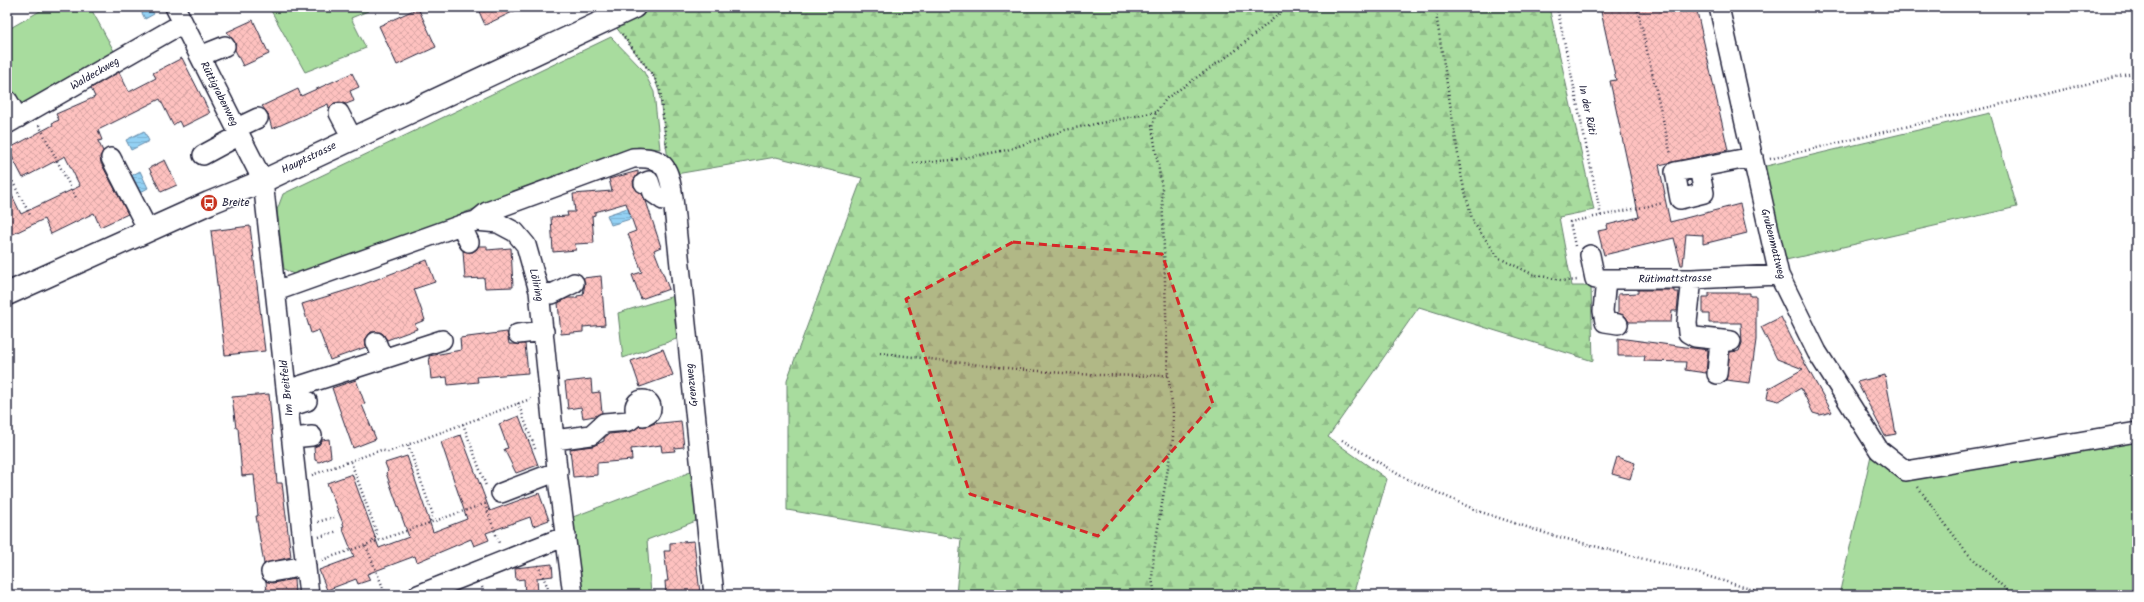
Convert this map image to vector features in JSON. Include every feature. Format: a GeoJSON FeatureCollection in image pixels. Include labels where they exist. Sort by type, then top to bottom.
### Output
{"type":"FeatureCollection","features":[{"type":"Feature","properties":{"kind":"main road","name":"Hauptstrasse"},"geometry":{"type":"LineString","coordinates":[[7,294],[153,227],[263,181],[634,7]]}},
{"type":"Feature","properties":{"kind":"street","name":"Grubenmattweg"},"geometry":{"type":"LineString","coordinates":[[1719,7],[1779,276],[1795,321],[1820,369],[1879,450],[1906,470]]}},
{"type":"Feature","properties":{"kind":"street","name":"Rüttigrabenweg"},"geometry":{"type":"LineString","coordinates":[[182,13],[200,56],[263,181]]}},
{"type":"Feature","properties":{"kind":"street","name":"Waldeckweg"},"geometry":{"type":"LineString","coordinates":[[19,117],[76,93],[182,13]]}},
{"type":"Feature","properties":{"kind":"street"},"geometry":{"type":"LineString","coordinates":[[200,56],[225,46]]}},
{"type":"Feature","properties":{"kind":"street"},"geometry":{"type":"LineString","coordinates":[[8,101],[19,117]]}},
{"type":"Feature","properties":{"kind":"street"},"geometry":{"type":"LineString","coordinates":[[339,113],[352,138]]}},
{"type":"Feature","properties":{"kind":"street"},"geometry":{"type":"LineString","coordinates":[[203,155],[258,118]]}},
{"type":"Feature","properties":{"kind":"street"},"geometry":{"type":"LineString","coordinates":[[469,229],[487,212],[633,158],[646,157],[656,160],[665,167],[670,175]]}},
{"type":"Feature","properties":{"kind":"street"},"geometry":{"type":"LineString","coordinates":[[111,158],[153,227]]}},
{"type":"Feature","properties":{"kind":"street"},"geometry":{"type":"LineString","coordinates":[[1699,168],[1704,193],[1680,199],[1675,172],[1699,168],[1753,160]]}},
{"type":"Feature","properties":{"kind":"street","name":"Grenzweg"},"geometry":{"type":"LineString","coordinates":[[670,175],[670,210],[673,261],[714,595]]}},
{"type":"Feature","properties":{"kind":"street","name":"Im Breitfeld"},"geometry":{"type":"LineString","coordinates":[[263,181],[309,595]]}},
{"type":"Feature","properties":{"kind":"street"},"geometry":{"type":"LineString","coordinates":[[644,183],[649,181],[653,193],[663,200],[670,210]]}},
{"type":"Feature","properties":{"kind":"street"},"geometry":{"type":"LineString","coordinates":[[147,203],[153,227]]}},
{"type":"Feature","properties":{"kind":"street","name":"Löliring"},"geometry":{"type":"LineString","coordinates":[[276,291],[325,282],[469,229],[498,223],[515,232],[526,245],[539,290],[555,440],[552,473],[566,536],[573,595]]}},
{"type":"Feature","properties":{"kind":"street"},"geometry":{"type":"LineString","coordinates":[[1590,255],[1600,279],[1605,322],[1618,324]]}},
{"type":"Feature","properties":{"kind":"street","name":"Rütimattstrasse"},"geometry":{"type":"LineString","coordinates":[[1600,279],[1692,279],[1779,276]]}},
{"type":"Feature","properties":{"kind":"street"},"geometry":{"type":"LineString","coordinates":[[1692,279],[1687,322],[1688,333],[1695,337],[1726,341],[1717,374]]}},
{"type":"Feature","properties":{"kind":"street"},"geometry":{"type":"LineString","coordinates":[[539,290],[552,294],[574,283]]}},
{"type":"Feature","properties":{"kind":"street"},"geometry":{"type":"LineString","coordinates":[[518,334],[544,331]]}},
{"type":"Feature","properties":{"kind":"street"},"geometry":{"type":"LineString","coordinates":[[288,399],[375,352],[442,340]]}},
{"type":"Feature","properties":{"kind":"street"},"geometry":{"type":"LineString","coordinates":[[288,399],[307,401]]}},
{"type":"Feature","properties":{"kind":"street"},"geometry":{"type":"LineString","coordinates":[[555,440],[591,435],[604,423],[628,421],[638,414]]}},
{"type":"Feature","properties":{"kind":"street"},"geometry":{"type":"LineString","coordinates":[[1906,470],[2137,432]]}},
{"type":"Feature","properties":{"kind":"street"},"geometry":{"type":"LineString","coordinates":[[292,438],[312,436]]}},
{"type":"Feature","properties":{"kind":"street"},"geometry":{"type":"LineString","coordinates":[[490,497],[552,473]]}},
{"type":"Feature","properties":{"kind":"street"},"geometry":{"type":"LineString","coordinates":[[418,595],[566,536]]}},
{"type":"Feature","properties":{"kind":"street"},"geometry":{"type":"LineString","coordinates":[[271,572],[306,566]]}},
{"type":"Feature","properties":{"kind":"path"},"geometry":{"type":"LineString","coordinates":[[1156,595],[1152,579],[1154,551],[1173,438],[1173,411],[1168,375],[1162,189],[1152,127],[1156,112],[1167,98],[1229,55],[1287,7]]}},
{"type":"Feature","properties":{"kind":"path"},"geometry":{"type":"LineString","coordinates":[[1435,7],[1462,180],[1473,222],[1499,258],[1532,274],[1565,281],[1600,279]]}},
{"type":"Feature","properties":{"kind":"path","name":"In der Rüti"},"geometry":{"type":"LineString","coordinates":[[1557,7],[1601,216]]}},
{"type":"Feature","properties":{"kind":"path"},"geometry":{"type":"LineString","coordinates":[[1637,7],[1675,172]]}},
{"type":"Feature","properties":{"kind":"path"},"geometry":{"type":"LineString","coordinates":[[609,18],[654,77],[660,90],[670,175]]}},
{"type":"Feature","properties":{"kind":"path"},"geometry":{"type":"LineString","coordinates":[[1753,160],[2137,72]]}},
{"type":"Feature","properties":{"kind":"path"},"geometry":{"type":"LineString","coordinates":[[913,163],[953,160],[1007,150],[1065,130],[1156,112]]}},
{"type":"Feature","properties":{"kind":"path"},"geometry":{"type":"LineString","coordinates":[[19,117],[77,200]]}},
{"type":"Feature","properties":{"kind":"path"},"geometry":{"type":"LineString","coordinates":[[7,171],[30,215]]}},
{"type":"Feature","properties":{"kind":"path"},"geometry":{"type":"LineString","coordinates":[[7,183],[12,181]]}},
{"type":"Feature","properties":{"kind":"path"},"geometry":{"type":"LineString","coordinates":[[1590,255],[1576,256],[1570,222],[1670,202]]}},
{"type":"Feature","properties":{"kind":"path"},"geometry":{"type":"LineString","coordinates":[[880,353],[1070,374],[1136,376],[1168,375]]}},
{"type":"Feature","properties":{"kind":"path"},"geometry":{"type":"LineString","coordinates":[[297,480],[351,462],[381,450],[388,452],[550,392]]}},
{"type":"Feature","properties":{"kind":"path"},"geometry":{"type":"LineString","coordinates":[[518,403],[552,473]]}},
{"type":"Feature","properties":{"kind":"path"},"geometry":{"type":"LineString","coordinates":[[463,424],[490,497],[505,560]]}},
{"type":"Feature","properties":{"kind":"path"},"geometry":{"type":"LineString","coordinates":[[1342,440],[1401,476],[1478,511],[1548,534],[1690,571],[1770,595]]}},
{"type":"Feature","properties":{"kind":"path"},"geometry":{"type":"LineString","coordinates":[[408,445],[433,516],[428,525]]}},
{"type":"Feature","properties":{"kind":"path"},"geometry":{"type":"LineString","coordinates":[[351,462],[377,533],[371,544]]}},
{"type":"Feature","properties":{"kind":"path"},"geometry":{"type":"LineString","coordinates":[[1906,470],[1966,552],[1983,570],[2012,595]]}},
{"type":"Feature","properties":{"kind":"path"},"geometry":{"type":"LineString","coordinates":[[306,566],[428,525],[490,497]]}},
{"type":"Feature","properties":{"kind":"path"},"geometry":{"type":"LineString","coordinates":[[366,546],[386,595]]}},
{"type":"Feature","properties":{"kind":"path"},"geometry":{"type":"LineString","coordinates":[[531,550],[551,595]]}},
{"type":"Feature","properties":{"kind":"highlighted area"},"geometry":{"type":"Polygon","coordinates":[[[1013,242],[1162,254],[1213,404],[1098,536],[970,494],[906,299],[1013,242]]]}},
{"type":"Feature","properties":{"kind":"green space"},"geometry":{"type":"Polygon","coordinates":[[[47,7],[90,7],[114,51],[21,106],[7,80],[7,30],[47,7]]]}},
{"type":"Feature","properties":{"kind":"green space"},"geometry":{"type":"Polygon","coordinates":[[[269,7],[366,7],[368,11],[351,18],[366,48],[305,72],[269,7]]]}},
{"type":"Feature","properties":{"kind":"green space"},"geometry":{"type":"Polygon","coordinates":[[[634,7],[1549,7],[1594,210],[1559,217],[1572,286],[1591,286],[1593,361],[1419,307],[1328,437],[1387,479],[1353,595],[956,595],[961,539],[787,510],[787,380],[862,178],[776,157],[670,175],[659,91],[654,77],[609,18],[634,7]]]}},
{"type":"Feature","properties":{"kind":"green space"},"geometry":{"type":"Polygon","coordinates":[[[611,37],[643,70],[654,92],[660,149],[638,147],[297,276],[284,269],[277,210],[283,194],[611,37]]]}},
{"type":"Feature","properties":{"kind":"green space"},"geometry":{"type":"Polygon","coordinates":[[[1990,113],[2017,207],[1786,260],[1762,167],[1990,113]]]}},
{"type":"Feature","properties":{"kind":"green space"},"geometry":{"type":"Polygon","coordinates":[[[677,295],[682,337],[623,358],[618,313],[677,295]]]}},
{"type":"Feature","properties":{"kind":"green space"},"geometry":{"type":"Polygon","coordinates":[[[2137,437],[2137,595],[1839,595],[1872,451],[1902,478],[2137,437]]]}},
{"type":"Feature","properties":{"kind":"green space"},"geometry":{"type":"Polygon","coordinates":[[[693,471],[701,519],[647,540],[651,595],[582,595],[573,517],[693,471]]]}},
{"type":"Feature","properties":{"kind":"water"},"geometry":{"type":"Polygon","coordinates":[[[139,7],[150,7],[154,14],[145,19],[139,7]]]}},
{"type":"Feature","properties":{"kind":"water"},"geometry":{"type":"Polygon","coordinates":[[[144,131],[149,141],[131,150],[126,140],[144,131]]]}},
{"type":"Feature","properties":{"kind":"water"},"geometry":{"type":"Polygon","coordinates":[[[140,171],[148,188],[139,193],[131,176],[140,171]]]}},
{"type":"Feature","properties":{"kind":"water"},"geometry":{"type":"Polygon","coordinates":[[[639,204],[643,215],[611,225],[607,215],[639,204]]]}},
{"type":"Feature","properties":{"kind":"building"},"geometry":{"type":"Polygon","coordinates":[[[477,7],[523,7],[485,25],[477,7]]]}},
{"type":"Feature","properties":{"kind":"building"},"geometry":{"type":"Polygon","coordinates":[[[1600,7],[1696,7],[1728,150],[1659,165],[1670,222],[1740,204],[1747,233],[1703,244],[1703,235],[1686,234],[1683,265],[1681,265],[1674,238],[1604,255],[1598,231],[1608,229],[1607,225],[1639,217],[1610,81],[1616,80],[1600,7]]]}},
{"type":"Feature","properties":{"kind":"building"},"geometry":{"type":"Polygon","coordinates":[[[418,8],[436,47],[397,65],[379,26],[418,8]]]}},
{"type":"Feature","properties":{"kind":"building"},"geometry":{"type":"Polygon","coordinates":[[[253,20],[269,54],[243,66],[235,50],[235,42],[227,32],[253,20]]]}},
{"type":"Feature","properties":{"kind":"building"},"geometry":{"type":"Polygon","coordinates":[[[182,58],[210,113],[182,127],[179,121],[173,125],[160,99],[98,130],[102,140],[98,141],[103,151],[100,157],[101,163],[128,214],[100,227],[94,213],[51,234],[44,219],[7,237],[7,185],[21,214],[80,186],[65,156],[23,178],[8,149],[53,125],[52,123],[59,120],[56,114],[95,97],[91,88],[119,72],[129,92],[156,78],[153,73],[182,58]]]}},
{"type":"Feature","properties":{"kind":"building"},"geometry":{"type":"Polygon","coordinates":[[[352,73],[359,87],[350,91],[354,101],[346,104],[340,102],[334,103],[329,108],[328,104],[272,129],[268,114],[262,106],[298,89],[301,96],[352,73]]]}},
{"type":"Feature","properties":{"kind":"building"},"geometry":{"type":"Polygon","coordinates":[[[165,160],[177,185],[161,192],[149,168],[165,160]]]}},
{"type":"Feature","properties":{"kind":"building"},"geometry":{"type":"Polygon","coordinates":[[[638,171],[638,174],[633,181],[634,187],[642,194],[646,201],[661,247],[654,250],[669,289],[641,299],[632,275],[642,272],[628,234],[636,231],[626,203],[595,212],[595,215],[592,216],[594,243],[575,244],[576,250],[553,252],[551,217],[568,216],[567,212],[575,212],[573,194],[612,191],[609,179],[638,171]]]}},
{"type":"Feature","properties":{"kind":"building"},"geometry":{"type":"Polygon","coordinates":[[[250,226],[265,351],[225,355],[211,231],[250,226]]]}},
{"type":"Feature","properties":{"kind":"building"},"geometry":{"type":"Polygon","coordinates":[[[479,246],[487,246],[487,250],[511,248],[513,287],[485,288],[484,278],[465,279],[463,251],[473,252],[479,246]]]}},
{"type":"Feature","properties":{"kind":"building"},"geometry":{"type":"Polygon","coordinates":[[[427,260],[435,282],[414,289],[425,320],[415,324],[417,329],[387,340],[382,333],[371,332],[365,340],[366,347],[330,360],[319,330],[311,333],[302,304],[354,288],[427,260]]]}},
{"type":"Feature","properties":{"kind":"building"},"geometry":{"type":"Polygon","coordinates":[[[601,276],[605,325],[583,327],[583,332],[561,334],[558,303],[568,298],[577,298],[577,296],[583,295],[585,283],[583,278],[601,276]]]}},
{"type":"Feature","properties":{"kind":"building"},"geometry":{"type":"Polygon","coordinates":[[[1638,290],[1674,290],[1674,292],[1679,292],[1677,311],[1672,311],[1671,322],[1629,322],[1625,316],[1618,313],[1618,294],[1638,293],[1638,290]]]}},
{"type":"Feature","properties":{"kind":"building"},"geometry":{"type":"Polygon","coordinates":[[[1709,293],[1750,293],[1750,296],[1756,296],[1756,340],[1750,383],[1726,380],[1730,352],[1739,351],[1742,343],[1741,323],[1709,323],[1709,314],[1703,314],[1703,297],[1709,297],[1709,293]]]}},
{"type":"Feature","properties":{"kind":"building"},"geometry":{"type":"Polygon","coordinates":[[[1781,317],[1832,412],[1820,415],[1813,413],[1801,388],[1779,401],[1767,398],[1769,388],[1803,369],[1777,359],[1761,327],[1781,317]]]}},
{"type":"Feature","properties":{"kind":"building"},"geometry":{"type":"Polygon","coordinates":[[[507,332],[509,344],[525,344],[528,373],[477,377],[478,382],[448,385],[447,377],[431,379],[429,356],[461,350],[460,338],[507,332]]]}},
{"type":"Feature","properties":{"kind":"building"},"geometry":{"type":"Polygon","coordinates":[[[1618,338],[1708,350],[1706,373],[1685,370],[1686,362],[1644,361],[1645,356],[1618,356],[1618,338]]]}},
{"type":"Feature","properties":{"kind":"building"},"geometry":{"type":"Polygon","coordinates":[[[663,349],[673,375],[640,387],[631,361],[663,349]]]}},
{"type":"Feature","properties":{"kind":"building"},"geometry":{"type":"Polygon","coordinates":[[[1885,375],[1896,434],[1885,436],[1857,382],[1885,375]]]}},
{"type":"Feature","properties":{"kind":"building"},"geometry":{"type":"Polygon","coordinates":[[[591,379],[592,393],[600,392],[602,413],[583,418],[581,407],[568,409],[565,382],[591,379]]]}},
{"type":"Feature","properties":{"kind":"building"},"geometry":{"type":"Polygon","coordinates":[[[356,380],[365,404],[362,405],[376,439],[353,448],[332,388],[356,380]]]}},
{"type":"Feature","properties":{"kind":"building"},"geometry":{"type":"Polygon","coordinates":[[[269,394],[277,483],[282,483],[291,557],[264,564],[256,516],[258,516],[254,475],[242,476],[238,428],[236,428],[232,397],[269,394]]]}},
{"type":"Feature","properties":{"kind":"building"},"geometry":{"type":"Polygon","coordinates":[[[519,416],[538,465],[516,473],[504,449],[508,448],[499,424],[519,416]]]}},
{"type":"Feature","properties":{"kind":"building"},"geometry":{"type":"Polygon","coordinates":[[[681,421],[684,447],[674,448],[675,451],[662,452],[661,445],[631,449],[632,460],[597,463],[597,475],[573,477],[570,449],[593,446],[604,441],[604,438],[609,434],[630,432],[641,425],[681,421]]]}},
{"type":"Feature","properties":{"kind":"building"},"geometry":{"type":"Polygon","coordinates":[[[461,435],[490,511],[539,493],[549,520],[533,526],[530,517],[486,533],[489,540],[474,546],[471,539],[417,562],[415,556],[367,574],[370,580],[358,584],[356,579],[327,590],[319,570],[354,557],[342,527],[344,526],[327,483],[352,474],[379,548],[409,537],[386,473],[388,471],[385,463],[407,456],[433,532],[467,519],[441,442],[461,435]]]}},
{"type":"Feature","properties":{"kind":"building"},"geometry":{"type":"Polygon","coordinates":[[[329,439],[331,457],[319,462],[315,460],[314,447],[319,445],[322,440],[329,439]]]}},
{"type":"Feature","properties":{"kind":"building"},"geometry":{"type":"Polygon","coordinates":[[[1617,457],[1635,463],[1630,479],[1612,474],[1617,457]]]}},
{"type":"Feature","properties":{"kind":"building"},"geometry":{"type":"Polygon","coordinates":[[[694,541],[700,593],[666,595],[665,581],[668,581],[664,551],[670,551],[670,543],[694,541]]]}},
{"type":"Feature","properties":{"kind":"building"},"geometry":{"type":"Polygon","coordinates":[[[552,564],[553,576],[537,578],[538,595],[525,595],[524,579],[516,580],[515,568],[552,564]]]}},
{"type":"Feature","properties":{"kind":"building"},"geometry":{"type":"Polygon","coordinates":[[[294,579],[295,595],[267,595],[266,581],[273,583],[294,579]]]}},
{"type":"Feature","properties":{"kind":"place","name":"Breite"},"geometry":{"type":"Point","coordinates":[209,203]}}]}
